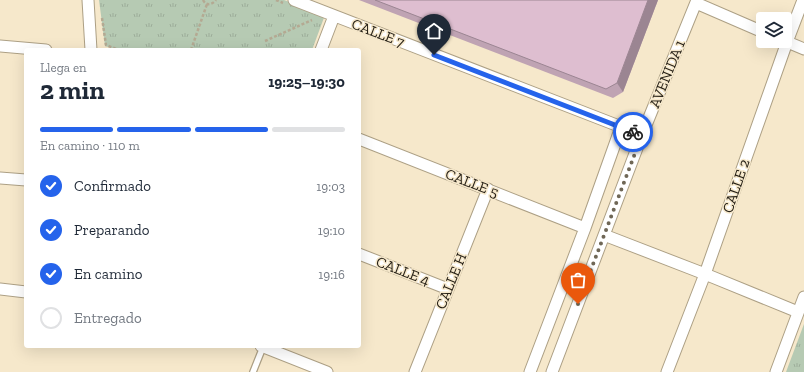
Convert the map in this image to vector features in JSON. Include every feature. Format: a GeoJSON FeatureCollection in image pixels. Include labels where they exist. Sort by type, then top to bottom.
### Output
{"type":"FeatureCollection","features":[{"type":"Feature","properties":{"kind":"street"},"geometry":{"type":"LineString","coordinates":[[88,0],[91,48]]}},
{"type":"Feature","properties":{"kind":"street","name":"CALLE 2"},"geometry":{"type":"LineString","coordinates":[[792,27],[803,0]]}},
{"type":"Feature","properties":{"kind":"street","name":"CALLE 7"},"geometry":{"type":"LineString","coordinates":[[289,1],[334,16],[642,135]]}},
{"type":"Feature","properties":{"kind":"street"},"geometry":{"type":"LineString","coordinates":[[697,2],[756,29]]}},
{"type":"Feature","properties":{"kind":"street","name":"AVENIDA 1"},"geometry":{"type":"LineString","coordinates":[[552,372],[642,135],[697,2]]}},
{"type":"Feature","properties":{"kind":"street"},"geometry":{"type":"LineString","coordinates":[[322,48],[334,16]]}},
{"type":"Feature","properties":{"kind":"street"},"geometry":{"type":"LineString","coordinates":[[792,43],[804,48]]}},
{"type":"Feature","properties":{"kind":"street"},"geometry":{"type":"LineString","coordinates":[[0,46],[24,48]]}},
{"type":"Feature","properties":{"kind":"street","name":"CALLE 2"},"geometry":{"type":"LineString","coordinates":[[667,372],[705,274],[784,48]]}},
{"type":"Feature","properties":{"kind":"street"},"geometry":{"type":"LineString","coordinates":[[530,372],[621,127]]}},
{"type":"Feature","properties":{"kind":"street","name":"CALLE 5"},"geometry":{"type":"LineString","coordinates":[[361,140],[584,228]]}},
{"type":"Feature","properties":{"kind":"street"},"geometry":{"type":"LineString","coordinates":[[0,178],[24,180]]}},
{"type":"Feature","properties":{"kind":"street","name":"CALLE H"},"geometry":{"type":"LineString","coordinates":[[415,372],[488,189]]}},
{"type":"Feature","properties":{"kind":"street"},"geometry":{"type":"LineString","coordinates":[[604,236],[705,274],[798,312]]}},
{"type":"Feature","properties":{"kind":"street","name":"CALLE 4"},"geometry":{"type":"LineString","coordinates":[[361,255],[448,289]]}},
{"type":"Feature","properties":{"kind":"street"},"geometry":{"type":"LineString","coordinates":[[0,289],[24,292]]}},
{"type":"Feature","properties":{"kind":"street"},"geometry":{"type":"LineString","coordinates":[[776,372],[804,297]]}},
{"type":"Feature","properties":{"kind":"street"},"geometry":{"type":"LineString","coordinates":[[267,348],[327,372]]}},
{"type":"Feature","properties":{"kind":"lane"},"geometry":{"type":"LineString","coordinates":[[253,372],[261,348]]}},
{"type":"Feature","properties":{"kind":"path"},"geometry":{"type":"LineString","coordinates":[[203,0],[207,4],[214,4],[216,0]]}},
{"type":"Feature","properties":{"kind":"path"},"geometry":{"type":"LineString","coordinates":[[276,0],[289,1]]}},
{"type":"Feature","properties":{"kind":"path"},"geometry":{"type":"LineString","coordinates":[[192,48],[207,4]]}},
{"type":"Feature","properties":{"kind":"path"},"geometry":{"type":"LineString","coordinates":[[102,15],[106,45],[114,48]]}},
{"type":"Feature","properties":{"kind":"path"},"geometry":{"type":"LineString","coordinates":[[265,41],[313,20]]}},
{"type":"Feature","properties":{"kind":"green space"},"geometry":{"type":"Polygon","coordinates":[[[99,0],[284,0],[325,15],[313,48],[112,48],[105,46],[99,0]]]}},
{"type":"Feature","properties":{"kind":"green space"},"geometry":{"type":"Polygon","coordinates":[[[804,324],[804,372],[786,372],[804,324]]]}},
{"type":"Feature","properties":{"kind":"building"},"geometry":{"type":"Polygon","coordinates":[[[375,0],[648,0],[617,83],[606,89],[375,0]]]}},
{"type":"Feature","properties":{"kind":"way so far"},"geometry":{"type":"LineString","coordinates":[[578,304],[642,135],[633,132]]}},
{"type":"Feature","properties":{"kind":"route"},"geometry":{"type":"LineString","coordinates":[[434,55],[633,132]]}}]}
